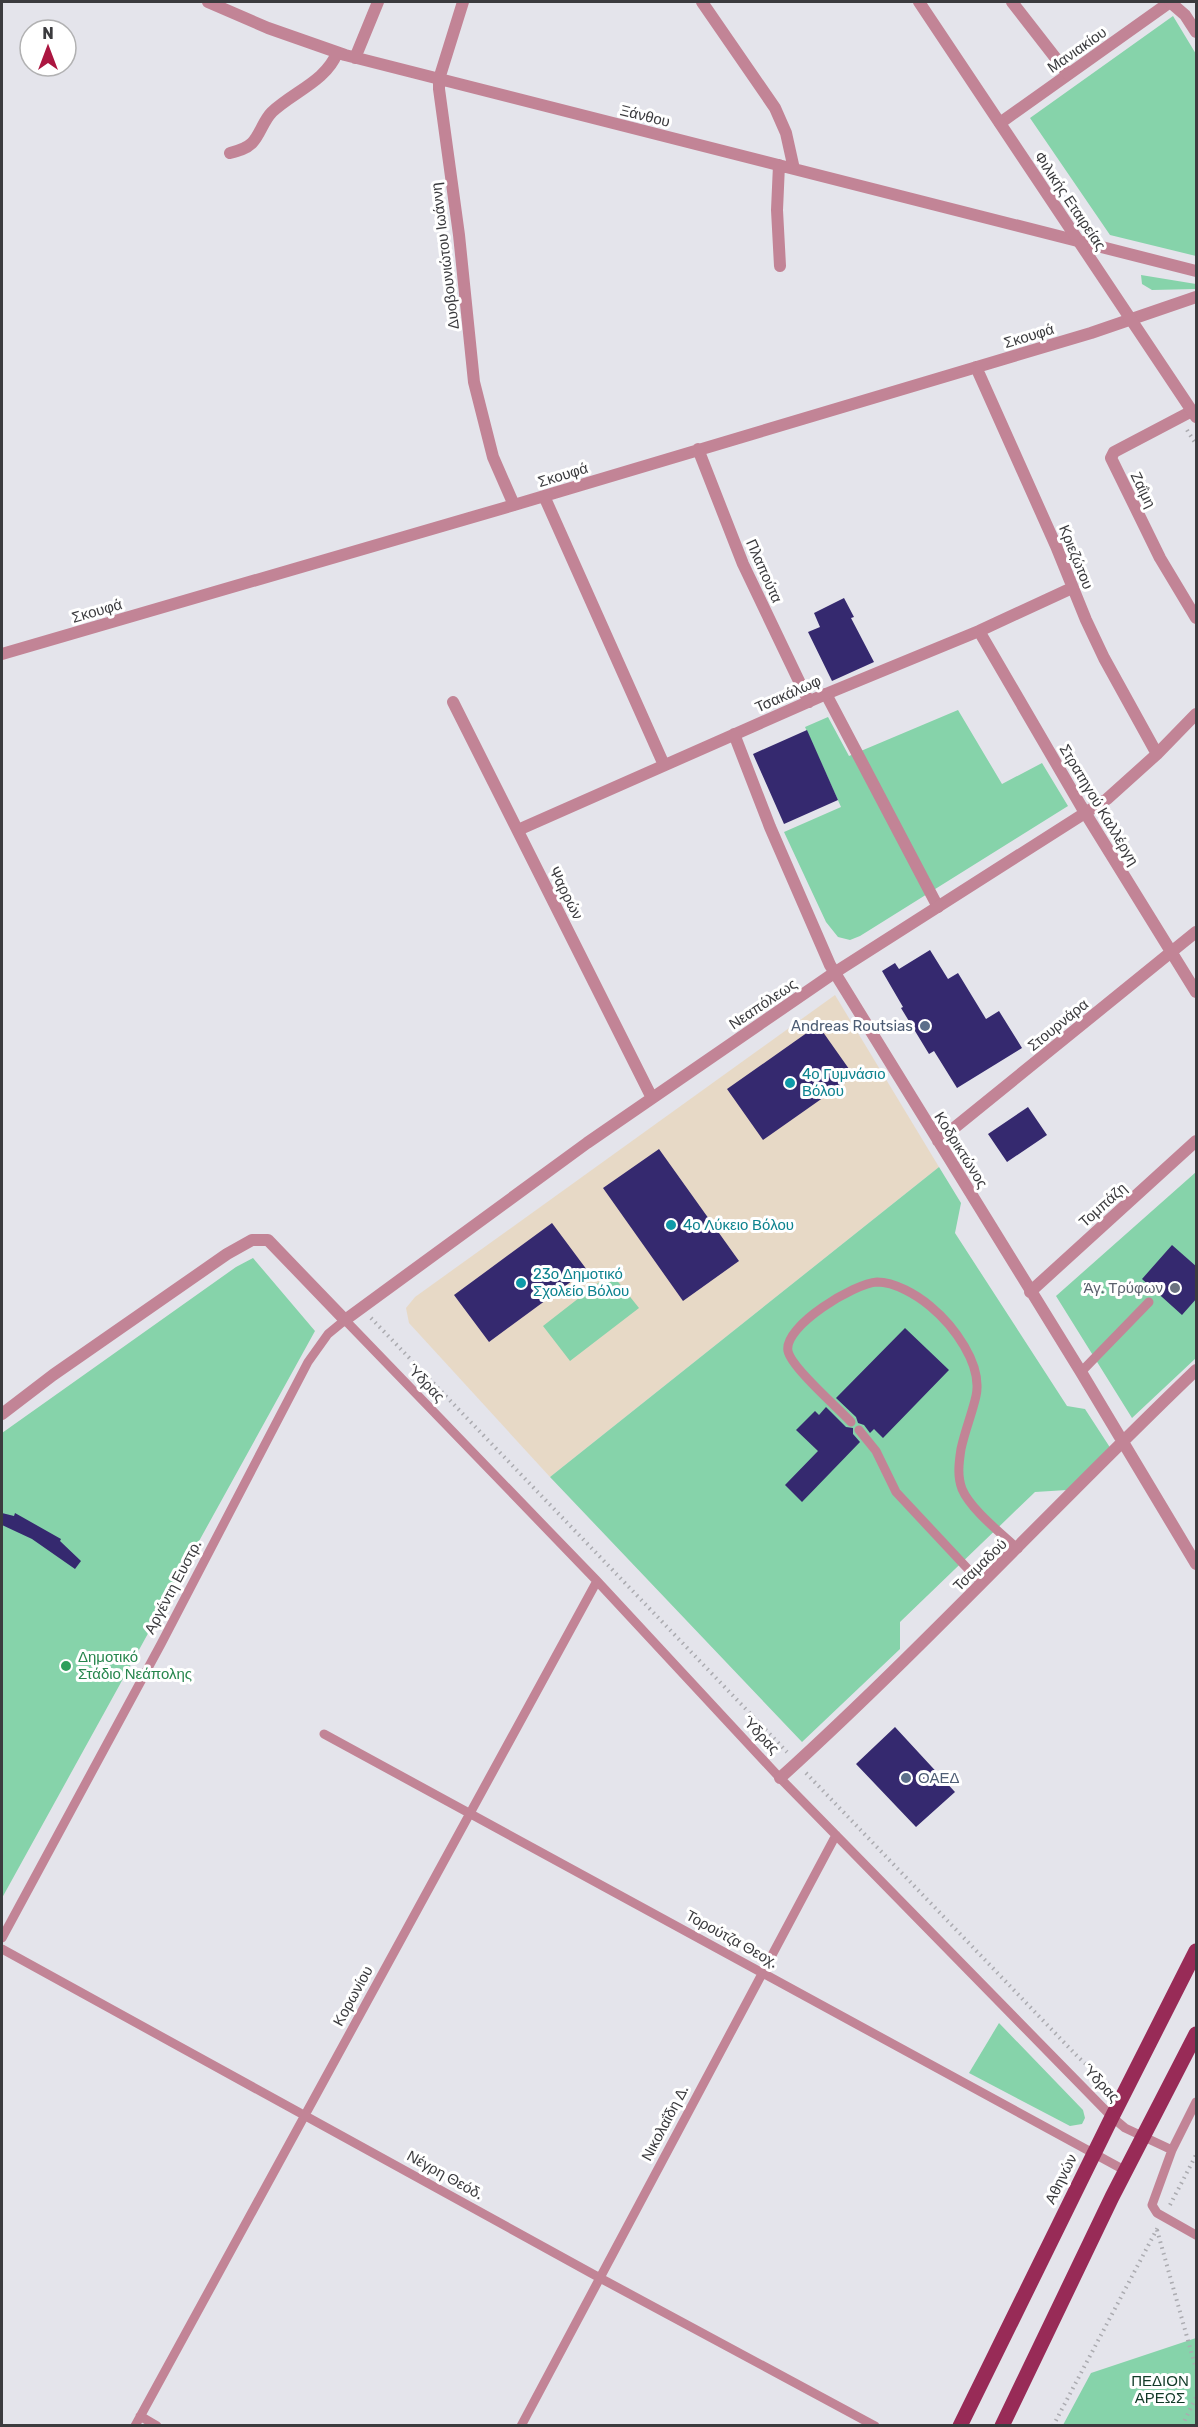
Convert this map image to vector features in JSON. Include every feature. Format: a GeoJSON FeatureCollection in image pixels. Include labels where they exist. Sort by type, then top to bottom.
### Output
{"type":"FeatureCollection","features":[{"type":"Feature","properties":{"kind":"main road","name":"Αθηνών"},"geometry":{"type":"LineString","coordinates":[[960,2426],[1112,2117],[1197,1951]]}},
{"type":"Feature","properties":{"kind":"main road"},"geometry":{"type":"LineString","coordinates":[[1002,2426],[1143,2136],[1197,2034]]}},
{"type":"Feature","properties":{"kind":"street","name":"Ξάνθου"},"geometry":{"type":"LineString","coordinates":[[208,2],[355,58],[1080,243]]}},
{"type":"Feature","properties":{"kind":"street"},"geometry":{"type":"LineString","coordinates":[[236,14],[242,2]]}},
{"type":"Feature","properties":{"kind":"street"},"geometry":{"type":"LineString","coordinates":[[355,58],[378,2]]}},
{"type":"Feature","properties":{"kind":"street","name":"Δυοβουνιώτου Ιωάννη"},"geometry":{"type":"LineString","coordinates":[[463,2],[439,79],[459,235],[474,382],[493,457],[514,505]]}},
{"type":"Feature","properties":{"kind":"street"},"geometry":{"type":"LineString","coordinates":[[702,2],[775,108],[786,133],[794,169]]}},
{"type":"Feature","properties":{"kind":"street","name":"Φιλικής Εταιρείας"},"geometry":{"type":"LineString","coordinates":[[919,2],[1194,414]]}},
{"type":"Feature","properties":{"kind":"street"},"geometry":{"type":"LineString","coordinates":[[1012,2],[1068,74]]}},
{"type":"Feature","properties":{"kind":"street"},"geometry":{"type":"LineString","coordinates":[[1170,2],[1185,15],[1197,32]]}},
{"type":"Feature","properties":{"kind":"street","name":"Μανιακίου"},"geometry":{"type":"LineString","coordinates":[[1000,123],[1170,2]]}},
{"type":"Feature","properties":{"kind":"street"},"geometry":{"type":"LineString","coordinates":[[230,153],[252,143],[268,116],[283,102],[323,75],[334,62],[337,53]]}},
{"type":"Feature","properties":{"kind":"street"},"geometry":{"type":"LineString","coordinates":[[779,165],[777,210],[780,267]]}},
{"type":"Feature","properties":{"kind":"street"},"geometry":{"type":"LineString","coordinates":[[1080,243],[1197,271]]}},
{"type":"Feature","properties":{"kind":"street","name":"Σκουφά"},"geometry":{"type":"LineString","coordinates":[[2,654],[976,367],[1131,320],[1197,297]]}},
{"type":"Feature","properties":{"kind":"street","name":"Κριεζώτου"},"geometry":{"type":"LineString","coordinates":[[976,367],[1104,658],[1157,754]]}},
{"type":"Feature","properties":{"kind":"street","name":"Ζαΐμη"},"geometry":{"type":"LineString","coordinates":[[1194,414],[1179,418],[1114,452],[1111,458],[1160,558],[1197,618]]}},
{"type":"Feature","properties":{"kind":"street","name":"Πλαπούτα"},"geometry":{"type":"LineString","coordinates":[[698,449],[743,564],[809,702]]}},
{"type":"Feature","properties":{"kind":"street"},"geometry":{"type":"LineString","coordinates":[[544,496],[664,765]]}},
{"type":"Feature","properties":{"kind":"street","name":"Τσακάλωφ"},"geometry":{"type":"LineString","coordinates":[[518,830],[826,694],[979,631],[1072,588]]}},
{"type":"Feature","properties":{"kind":"street","name":"Στρατηγού Καλλέργη"},"geometry":{"type":"LineString","coordinates":[[979,631],[1086,814],[1197,992]]}},
{"type":"Feature","properties":{"kind":"street"},"geometry":{"type":"LineString","coordinates":[[826,694],[938,907]]}},
{"type":"Feature","properties":{"kind":"street","name":"Ψαρρών"},"geometry":{"type":"LineString","coordinates":[[453,702],[652,1098]]}},
{"type":"Feature","properties":{"kind":"street","name":"Νεαπόλεως"},"geometry":{"type":"LineString","coordinates":[[345,1320],[652,1098],[834,973],[1086,814],[1121,788],[1197,714]]}},
{"type":"Feature","properties":{"kind":"street","name":"Κοδρικτώνος"},"geometry":{"type":"LineString","coordinates":[[734,734],[770,827],[834,973],[1197,1564]]}},
{"type":"Feature","properties":{"kind":"street","name":"Στουρνάρα"},"geometry":{"type":"LineString","coordinates":[[938,1140],[1197,932]]}},
{"type":"Feature","properties":{"kind":"street","name":"Τομπάζη"},"geometry":{"type":"LineString","coordinates":[[1030,1292],[1197,1141]]}},
{"type":"Feature","properties":{"kind":"street"},"geometry":{"type":"LineString","coordinates":[[2,1414],[72,1361],[217,1261],[252,1240],[268,1240],[345,1320]]}},
{"type":"Feature","properties":{"kind":"street","name":"Τσαμαδού"},"geometry":{"type":"LineString","coordinates":[[780,1778],[1018,1549],[1122,1442],[1197,1370]]}},
{"type":"Feature","properties":{"kind":"lane"},"geometry":{"type":"LineString","coordinates":[[851,1422],[797,1366],[789,1354],[788,1346],[798,1329],[834,1299],[859,1286],[887,1283],[929,1305],[947,1322],[972,1362],[977,1387],[965,1430],[959,1465],[960,1482],[971,1503],[1018,1549]]}},
{"type":"Feature","properties":{"kind":"lane"},"geometry":{"type":"LineString","coordinates":[[1081,1372],[1149,1302]]}},
{"type":"Feature","properties":{"kind":"lane","name":"Ύδρας"},"geometry":{"type":"LineString","coordinates":[[345,1320],[597,1581],[780,1778],[1112,2117],[1125,2128],[1172,2150]]}},
{"type":"Feature","properties":{"kind":"lane","name":"Αργέντη Ευστρ."},"geometry":{"type":"LineString","coordinates":[[2,1938],[161,1644],[308,1362],[328,1334],[345,1320]]}},
{"type":"Feature","properties":{"kind":"lane"},"geometry":{"type":"LineString","coordinates":[[859,1430],[876,1451],[896,1492],[982,1584]]}},
{"type":"Feature","properties":{"kind":"lane","name":"Κορωνίου"},"geometry":{"type":"LineString","coordinates":[[135,2426],[597,1581]]}},
{"type":"Feature","properties":{"kind":"lane","name":"Τορούτζα Θεοχ."},"geometry":{"type":"LineString","coordinates":[[324,1734],[1126,2171]]}},
{"type":"Feature","properties":{"kind":"lane","name":"Νικολαΐδη Δ."},"geometry":{"type":"LineString","coordinates":[[521,2426],[836,1835]]}},
{"type":"Feature","properties":{"kind":"lane","name":"Νέγρη Θεόδ."},"geometry":{"type":"LineString","coordinates":[[2,1949],[600,2278],[875,2426]]}},
{"type":"Feature","properties":{"kind":"lane"},"geometry":{"type":"LineString","coordinates":[[1197,2102],[1172,2150],[1153,2200],[1155,2211],[1197,2235]]}},
{"type":"Feature","properties":{"kind":"lane"},"geometry":{"type":"LineString","coordinates":[[140,2416],[157,2426]]}},
{"type":"Feature","properties":{"kind":"path"},"geometry":{"type":"LineString","coordinates":[[1179,418],[1197,444]]}},
{"type":"Feature","properties":{"kind":"path"},"geometry":{"type":"LineString","coordinates":[[361,1307],[1078,2057],[1122,2097]]}},
{"type":"Feature","properties":{"kind":"path"},"geometry":{"type":"LineString","coordinates":[[1053,2426],[1197,2155]]}},
{"type":"Feature","properties":{"kind":"path"},"geometry":{"type":"LineString","coordinates":[[1156,2230],[1197,2369]]}},
{"type":"Feature","properties":{"kind":"path"},"geometry":{"type":"LineString","coordinates":[[1182,2426],[1197,2397]]}},
{"type":"Feature","properties":{"kind":"shaded area"},"geometry":{"type":"Polygon","coordinates":[[[835,995],[939,1167],[550,1477],[409,1323],[406,1308],[415,1297],[835,995]]]}},
{"type":"Feature","properties":{"kind":"green space"},"geometry":{"type":"Polygon","coordinates":[[[1173,16],[1196,54],[1196,256],[1110,235],[1030,118],[1173,16]]]}},
{"type":"Feature","properties":{"kind":"green space"},"geometry":{"type":"Polygon","coordinates":[[[1141,275],[1196,284],[1196,289],[1152,290],[1142,284],[1141,275]]]}},
{"type":"Feature","properties":{"kind":"green space"},"geometry":{"type":"Polygon","coordinates":[[[958,710],[1002,784],[1042,763],[1068,806],[860,936],[850,940],[838,937],[826,922],[784,832],[841,807],[805,727],[828,717],[849,756],[958,710]]]}},
{"type":"Feature","properties":{"kind":"green space"},"geometry":{"type":"Polygon","coordinates":[[[939,1167],[961,1203],[955,1233],[1067,1406],[1085,1409],[1111,1449],[1067,1490],[1035,1492],[900,1622],[900,1649],[802,1742],[550,1477],[939,1167]]]}},
{"type":"Feature","properties":{"kind":"green space"},"geometry":{"type":"Polygon","coordinates":[[[1196,1172],[1196,1358],[1132,1418],[1056,1296],[1196,1172]]]}},
{"type":"Feature","properties":{"kind":"green space","name":"Δημοτικό Στάδιο Νεάπολης"},"geometry":{"type":"Polygon","coordinates":[[[253,1258],[315,1331],[2,1898],[2,1433],[236,1267],[253,1258]]]}},
{"type":"Feature","properties":{"kind":"green space"},"geometry":{"type":"Polygon","coordinates":[[[611,1273],[639,1308],[570,1361],[543,1326],[611,1273]]]}},
{"type":"Feature","properties":{"kind":"green space"},"geometry":{"type":"Polygon","coordinates":[[[999,2023],[1083,2110],[1085,2118],[1082,2124],[1070,2126],[969,2073],[999,2023]]]}},
{"type":"Feature","properties":{"kind":"green space","name":"ΠΕΔΙΟΝ ΑΡΕΩΣ"},"geometry":{"type":"Polygon","coordinates":[[[1196,2338],[1196,2425],[1063,2425],[1091,2373],[1196,2338]]]}},
{"type":"Feature","properties":{"kind":"building"},"geometry":{"type":"Polygon","coordinates":[[[844,598],[854,617],[851,618],[874,662],[832,681],[808,632],[820,627],[814,613],[844,598]]]}},
{"type":"Feature","properties":{"kind":"building"},"geometry":{"type":"Polygon","coordinates":[[[807,730],[838,800],[784,824],[753,754],[807,730]]]}},
{"type":"Feature","properties":{"kind":"building"},"geometry":{"type":"Polygon","coordinates":[[[930,950],[948,979],[958,973],[986,1019],[999,1011],[1022,1048],[957,1088],[934,1051],[929,1054],[882,971],[895,963],[899,969],[930,950]]]}},
{"type":"Feature","properties":{"kind":"building","name":"4ο Γυμνάσιο Βόλου"},"geometry":{"type":"Polygon","coordinates":[[[818,1025],[854,1076],[763,1140],[727,1089],[818,1025]]]}},
{"type":"Feature","properties":{"kind":"building"},"geometry":{"type":"Polygon","coordinates":[[[1028,1107],[1047,1135],[1007,1162],[988,1134],[1028,1107]]]}},
{"type":"Feature","properties":{"kind":"building","name":"4ο Λύκειο Βόλου"},"geometry":{"type":"Polygon","coordinates":[[[659,1149],[739,1261],[683,1301],[603,1188],[659,1149]]]}},
{"type":"Feature","properties":{"kind":"building","name":"23ο Δημοτικό Σχολείο Βόλου"},"geometry":{"type":"Polygon","coordinates":[[[552,1223],[587,1270],[489,1342],[454,1295],[552,1223]]]}},
{"type":"Feature","properties":{"kind":"building","name":"Άγ. Τρύφων"},"geometry":{"type":"Polygon","coordinates":[[[1172,1245],[1197,1267],[1197,1298],[1182,1315],[1142,1279],[1172,1245]]]}},
{"type":"Feature","properties":{"kind":"building"},"geometry":{"type":"Polygon","coordinates":[[[905,1328],[949,1370],[883,1438],[874,1429],[870,1433],[864,1425],[858,1423],[856,1417],[836,1398],[905,1328]]]}},
{"type":"Feature","properties":{"kind":"building"},"geometry":{"type":"Polygon","coordinates":[[[826,1407],[846,1427],[853,1428],[853,1434],[860,1442],[802,1502],[785,1485],[818,1451],[796,1430],[815,1411],[819,1415],[826,1407]]]}},
{"type":"Feature","properties":{"kind":"building"},"geometry":{"type":"Polygon","coordinates":[[[2,1513],[14,1516],[15,1513],[61,1539],[60,1541],[81,1561],[75,1569],[32,1539],[2,1525],[2,1513]]]}},
{"type":"Feature","properties":{"kind":"building","name":"ΟΑΕΔ"},"geometry":{"type":"Polygon","coordinates":[[[895,1727],[955,1792],[916,1827],[856,1764],[895,1727]]]}},
{"type":"Feature","properties":{"kind":"place","name":"Andreas Routsias"},"geometry":{"type":"Point","coordinates":[925,1026]}},
{"type":"Feature","properties":{"kind":"place","name":"4ο Γυμνάσιο Βόλου"},"geometry":{"type":"Point","coordinates":[790,1083]}},
{"type":"Feature","properties":{"kind":"place","name":"4ο Λύκειο Βόλου"},"geometry":{"type":"Point","coordinates":[671,1225]}},
{"type":"Feature","properties":{"kind":"place","name":"23ο Δημοτικό Σχολείο Βόλου"},"geometry":{"type":"Point","coordinates":[521,1283]}},
{"type":"Feature","properties":{"kind":"place","name":"Άγ. Τρύφων"},"geometry":{"type":"Point","coordinates":[1175,1288]}},
{"type":"Feature","properties":{"kind":"place","name":"Δημοτικό Στάδιο Νεάπολης"},"geometry":{"type":"Point","coordinates":[66,1666]}},
{"type":"Feature","properties":{"kind":"place","name":"ΟΑΕΔ"},"geometry":{"type":"Point","coordinates":[906,1778]}}]}
